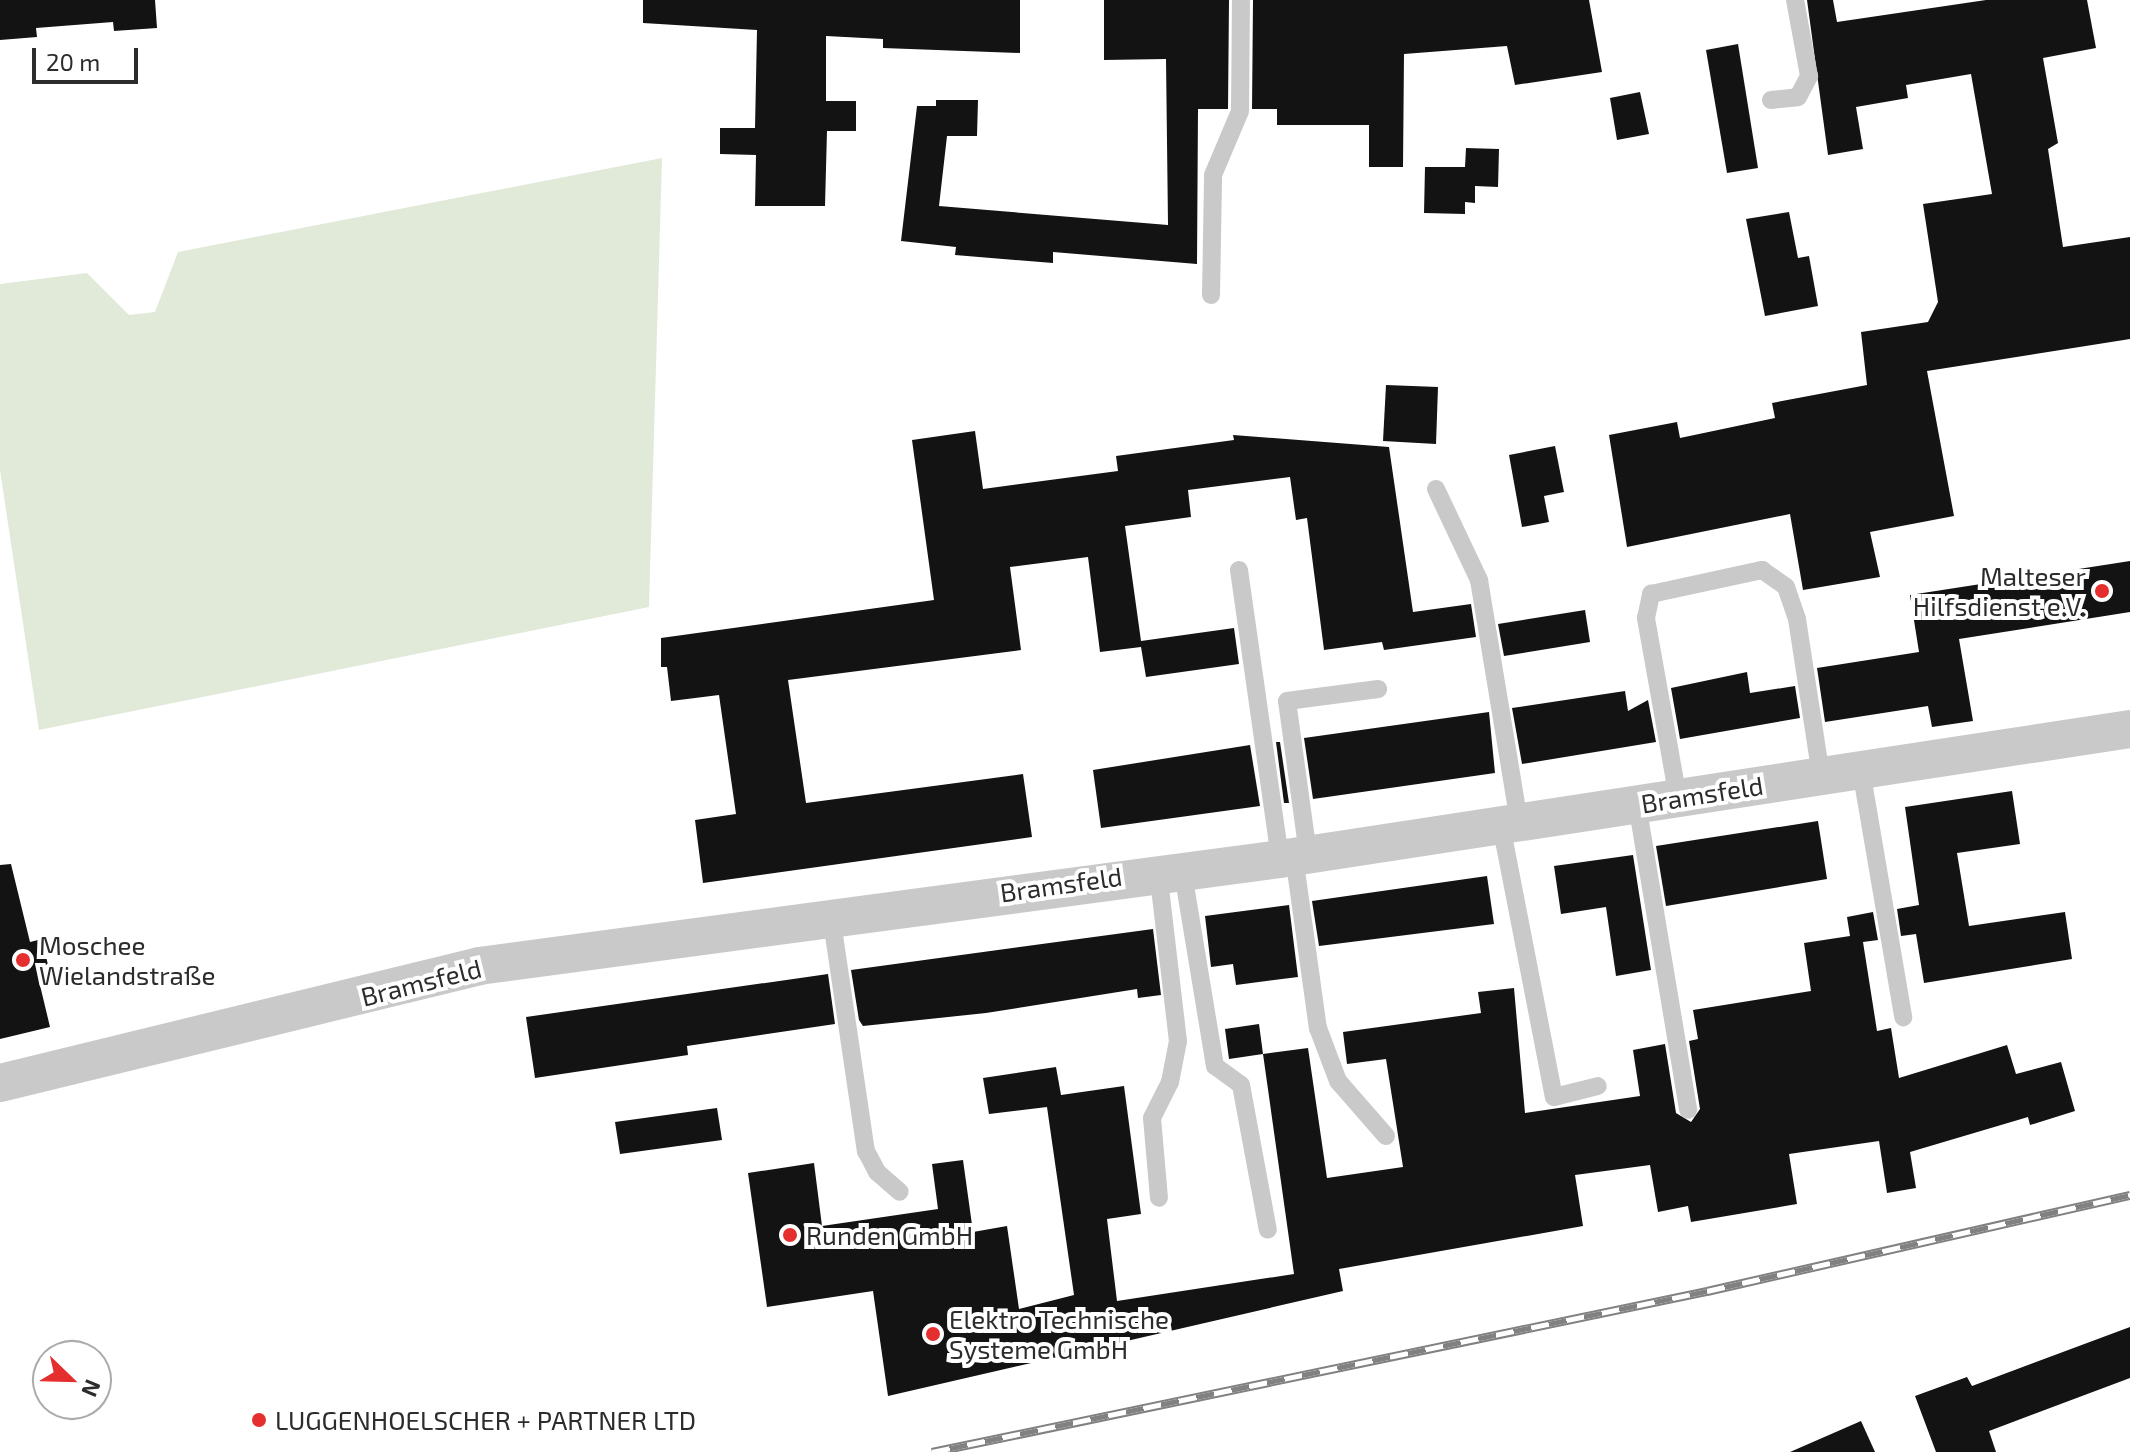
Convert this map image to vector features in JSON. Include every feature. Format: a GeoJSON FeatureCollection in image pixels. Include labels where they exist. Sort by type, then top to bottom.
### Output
{"type":"FeatureCollection","features":[{"type":"Feature","properties":{"kind":"street","name":"Bramsfeld"},"geometry":{"type":"LineString","coordinates":[[0,1083],[479,966],[1170,869],[1294,856],[2130,729]]}},
{"type":"Feature","properties":{"kind":"lane"},"geometry":{"type":"LineString","coordinates":[[1211,295],[1213,175],[1240,111],[1241,0]]}},
{"type":"Feature","properties":{"kind":"lane"},"geometry":{"type":"LineString","coordinates":[[1771,100],[1798,97],[1809,76],[1795,0]]}},
{"type":"Feature","properties":{"kind":"lane"},"geometry":{"type":"LineString","coordinates":[[1436,489],[1479,580],[1510,824],[1554,1097],[1598,1086]]}},
{"type":"Feature","properties":{"kind":"lane"},"geometry":{"type":"LineString","coordinates":[[1239,570],[1294,856],[1318,1028],[1338,1081],[1386,1136]]}},
{"type":"Feature","properties":{"kind":"lane"},"geometry":{"type":"LineString","coordinates":[[1678,798],[1646,618],[1651,594],[1666,585],[1762,570],[1786,587],[1797,619],[1821,776]]}},
{"type":"Feature","properties":{"kind":"lane"},"geometry":{"type":"LineString","coordinates":[[1294,856],[1287,701],[1378,689]]}},
{"type":"Feature","properties":{"kind":"lane"},"geometry":{"type":"LineString","coordinates":[[1861,770],[1903,1017]]}},
{"type":"Feature","properties":{"kind":"lane"},"geometry":{"type":"LineString","coordinates":[[1637,804],[1688,1110]]}},
{"type":"Feature","properties":{"kind":"lane"},"geometry":{"type":"LineString","coordinates":[[1159,1198],[1152,1118],[1170,1082],[1178,1041],[1170,869]]}},
{"type":"Feature","properties":{"kind":"lane"},"geometry":{"type":"LineString","coordinates":[[1170,869],[1215,1066],[1241,1085],[1268,1230]]}},
{"type":"Feature","properties":{"kind":"lane"},"geometry":{"type":"LineString","coordinates":[[831,915],[866,1151],[877,1172],[900,1192]]}},
{"type":"Feature","properties":{"kind":"green space"},"geometry":{"type":"Polygon","coordinates":[[[662,158],[649,607],[39,730],[0,470],[0,284],[87,273],[129,315],[155,312],[178,252],[662,158]]]}},
{"type":"Feature","properties":{"kind":"building"},"geometry":{"type":"Polygon","coordinates":[[[0,0],[155,0],[157,28],[114,31],[113,22],[36,28],[37,37],[0,40],[0,0]]]}},
{"type":"Feature","properties":{"kind":"building"},"geometry":{"type":"Polygon","coordinates":[[[643,0],[1020,0],[1020,53],[883,48],[883,39],[826,36],[826,101],[856,101],[856,131],[827,131],[825,206],[755,206],[756,155],[720,154],[720,128],[755,128],[757,30],[643,23],[643,0]]]}},
{"type":"Feature","properties":{"kind":"building"},"geometry":{"type":"Polygon","coordinates":[[[1104,0],[1229,0],[1228,109],[1198,109],[1197,264],[1053,252],[1053,263],[955,255],[956,247],[901,241],[917,106],[936,106],[936,100],[978,100],[977,136],[947,136],[939,206],[1168,225],[1166,59],[1104,60],[1104,0]]]}},
{"type":"Feature","properties":{"kind":"building"},"geometry":{"type":"Polygon","coordinates":[[[1253,0],[1589,0],[1602,72],[1515,85],[1507,46],[1404,54],[1403,167],[1369,167],[1369,125],[1277,125],[1277,109],[1252,109],[1253,0]]]}},
{"type":"Feature","properties":{"kind":"building"},"geometry":{"type":"Polygon","coordinates":[[[1807,0],[1833,0],[1837,22],[1986,0],[2087,0],[2096,48],[2043,58],[2058,143],[2048,149],[2063,247],[2130,237],[2130,339],[1927,371],[1954,516],[1870,532],[1880,577],[1803,590],[1790,514],[1627,547],[1609,435],[1677,422],[1680,438],[1775,418],[1772,403],[1867,385],[1861,332],[1928,322],[1938,302],[1923,204],[1992,194],[1971,74],[1906,85],[1908,98],[1856,107],[1863,149],[1828,155],[1807,0]]]}},
{"type":"Feature","properties":{"kind":"building"},"geometry":{"type":"Polygon","coordinates":[[[1738,44],[1758,168],[1727,173],[1706,50],[1738,44]]]}},
{"type":"Feature","properties":{"kind":"building"},"geometry":{"type":"Polygon","coordinates":[[[1640,92],[1649,134],[1617,140],[1610,98],[1640,92]]]}},
{"type":"Feature","properties":{"kind":"building"},"geometry":{"type":"Polygon","coordinates":[[[1466,148],[1499,149],[1498,187],[1475,186],[1475,203],[1465,202],[1465,214],[1424,213],[1425,167],[1465,167],[1466,148]]]}},
{"type":"Feature","properties":{"kind":"building"},"geometry":{"type":"Polygon","coordinates":[[[1789,212],[1798,258],[1809,256],[1818,306],[1765,316],[1746,219],[1789,212]]]}},
{"type":"Feature","properties":{"kind":"building"},"geometry":{"type":"Polygon","coordinates":[[[1386,385],[1438,387],[1436,444],[1383,441],[1386,385]]]}},
{"type":"Feature","properties":{"kind":"building"},"geometry":{"type":"Polygon","coordinates":[[[975,431],[983,489],[1118,471],[1116,456],[1234,440],[1233,435],[1389,447],[1413,612],[1471,604],[1476,637],[1384,650],[1382,642],[1324,650],[1307,518],[1296,520],[1290,477],[1188,490],[1191,517],[1125,526],[1141,641],[1234,628],[1239,664],[1146,677],[1141,647],[1100,652],[1088,557],[1010,567],[1021,650],[788,680],[806,803],[1023,774],[1032,837],[703,883],[695,820],[736,814],[719,695],[671,701],[667,667],[661,667],[661,638],[934,600],[912,440],[975,431]]]}},
{"type":"Feature","properties":{"kind":"building"},"geometry":{"type":"Polygon","coordinates":[[[1555,446],[1564,492],[1544,496],[1549,522],[1522,527],[1509,455],[1555,446]]]}},
{"type":"Feature","properties":{"kind":"building"},"geometry":{"type":"Polygon","coordinates":[[[2130,561],[2130,612],[1959,639],[1973,721],[1932,727],[1928,706],[1825,722],[1817,668],[1919,652],[1910,595],[2130,561]]]}},
{"type":"Feature","properties":{"kind":"building"},"geometry":{"type":"Polygon","coordinates":[[[1585,610],[1590,642],[1504,656],[1498,624],[1585,610]]]}},
{"type":"Feature","properties":{"kind":"building"},"geometry":{"type":"Polygon","coordinates":[[[1747,672],[1750,693],[1795,686],[1800,718],[1680,739],[1671,688],[1747,672]]]}},
{"type":"Feature","properties":{"kind":"building"},"geometry":{"type":"Polygon","coordinates":[[[1625,691],[1628,711],[1648,700],[1656,742],[1522,764],[1512,708],[1625,691]]]}},
{"type":"Feature","properties":{"kind":"building"},"geometry":{"type":"Polygon","coordinates":[[[1489,712],[1495,773],[1313,799],[1304,738],[1489,712]]]}},
{"type":"Feature","properties":{"kind":"building"},"geometry":{"type":"Polygon","coordinates":[[[1276,742],[1280,742],[1289,803],[1284,803],[1276,742]]]}},
{"type":"Feature","properties":{"kind":"building"},"geometry":{"type":"Polygon","coordinates":[[[1250,745],[1260,806],[1101,828],[1093,770],[1250,745]]]}},
{"type":"Feature","properties":{"kind":"building"},"geometry":{"type":"Polygon","coordinates":[[[2012,791],[2020,844],[1957,853],[1969,926],[2065,912],[2072,959],[1924,983],[1916,934],[1901,936],[1897,909],[1919,905],[1905,807],[2012,791]]]}},
{"type":"Feature","properties":{"kind":"building"},"geometry":{"type":"Polygon","coordinates":[[[1818,821],[1827,879],[1666,906],[1656,846],[1818,821]]]}},
{"type":"Feature","properties":{"kind":"building"},"geometry":{"type":"Polygon","coordinates":[[[1633,855],[1651,970],[1616,976],[1606,907],[1561,914],[1554,866],[1633,855]]]}},
{"type":"Feature","properties":{"kind":"building","name":"Moschee Wielandstraße"},"geometry":{"type":"Polygon","coordinates":[[[11,864],[30,942],[42,939],[51,978],[39,981],[50,1027],[0,1039],[0,865],[11,864]]]}},
{"type":"Feature","properties":{"kind":"building"},"geometry":{"type":"Polygon","coordinates":[[[1487,876],[1494,924],[1319,946],[1312,901],[1487,876]]]}},
{"type":"Feature","properties":{"kind":"building"},"geometry":{"type":"Polygon","coordinates":[[[1289,905],[1298,977],[1236,985],[1233,964],[1211,967],[1205,916],[1289,905]]]}},
{"type":"Feature","properties":{"kind":"building"},"geometry":{"type":"Polygon","coordinates":[[[1873,912],[1878,940],[1863,942],[1877,1031],[1891,1028],[1899,1078],[2007,1045],[2016,1074],[2061,1062],[2075,1111],[2030,1125],[2028,1117],[1910,1152],[1916,1188],[1887,1193],[1879,1141],[1789,1154],[1797,1204],[1691,1222],[1688,1206],[1658,1212],[1650,1165],[1575,1175],[1583,1226],[1339,1269],[1343,1291],[888,1396],[873,1291],[767,1307],[748,1173],[814,1163],[822,1226],[938,1209],[932,1164],[963,1160],[973,1232],[1007,1226],[1019,1309],[1074,1295],[1047,1107],[989,1114],[983,1078],[1056,1067],[1061,1095],[1124,1086],[1141,1214],[1107,1219],[1117,1301],[1294,1274],[1263,1054],[1308,1048],[1327,1178],[1403,1167],[1386,1059],[1347,1064],[1343,1032],[1481,1013],[1478,992],[1514,988],[1525,1113],[1640,1096],[1633,1050],[1665,1044],[1676,1113],[1691,1122],[1700,1109],[1689,1041],[1698,1039],[1693,1010],[1811,991],[1804,943],[1850,936],[1847,917],[1873,912]]]}},
{"type":"Feature","properties":{"kind":"building"},"geometry":{"type":"Polygon","coordinates":[[[1153,929],[1161,995],[1138,998],[1137,989],[986,1013],[863,1026],[859,1020],[851,970],[1153,929]]]}},
{"type":"Feature","properties":{"kind":"building"},"geometry":{"type":"Polygon","coordinates":[[[828,974],[835,1024],[687,1046],[688,1055],[535,1078],[526,1017],[828,974]]]}},
{"type":"Feature","properties":{"kind":"building"},"geometry":{"type":"Polygon","coordinates":[[[1259,1024],[1263,1054],[1229,1059],[1225,1029],[1259,1024]]]}},
{"type":"Feature","properties":{"kind":"building"},"geometry":{"type":"Polygon","coordinates":[[[717,1108],[722,1140],[620,1154],[615,1122],[717,1108]]]}},
{"type":"Feature","properties":{"kind":"building"},"geometry":{"type":"Polygon","coordinates":[[[2130,1327],[2130,1378],[1989,1431],[1996,1452],[1936,1452],[1915,1396],[1967,1377],[1972,1386],[2130,1327]]]}},
{"type":"Feature","properties":{"kind":"building"},"geometry":{"type":"Polygon","coordinates":[[[1861,1421],[1875,1452],[1790,1452],[1861,1421]]]}},
{"type":"Feature","properties":{"kind":"railway"},"geometry":{"type":"LineString","coordinates":[[932,1452],[1707,1291],[2130,1195]]}},
{"type":"Feature","properties":{"kind":"place","name":"Malteser Hilfsdienst e.V."},"geometry":{"type":"Point","coordinates":[2102,591]}},
{"type":"Feature","properties":{"kind":"place","name":"Moschee Wielandstraße"},"geometry":{"type":"Point","coordinates":[23,960]}},
{"type":"Feature","properties":{"kind":"place","name":"Runden GmbH"},"geometry":{"type":"Point","coordinates":[790,1235]}},
{"type":"Feature","properties":{"kind":"place","name":"Elektro Technische Systeme GmbH"},"geometry":{"type":"Point","coordinates":[933,1334]}},
{"type":"Feature","properties":{"kind":"place","name":"LUGGENHOELSCHER + PARTNER LTD"},"geometry":{"type":"Point","coordinates":[259,1420]}}]}
